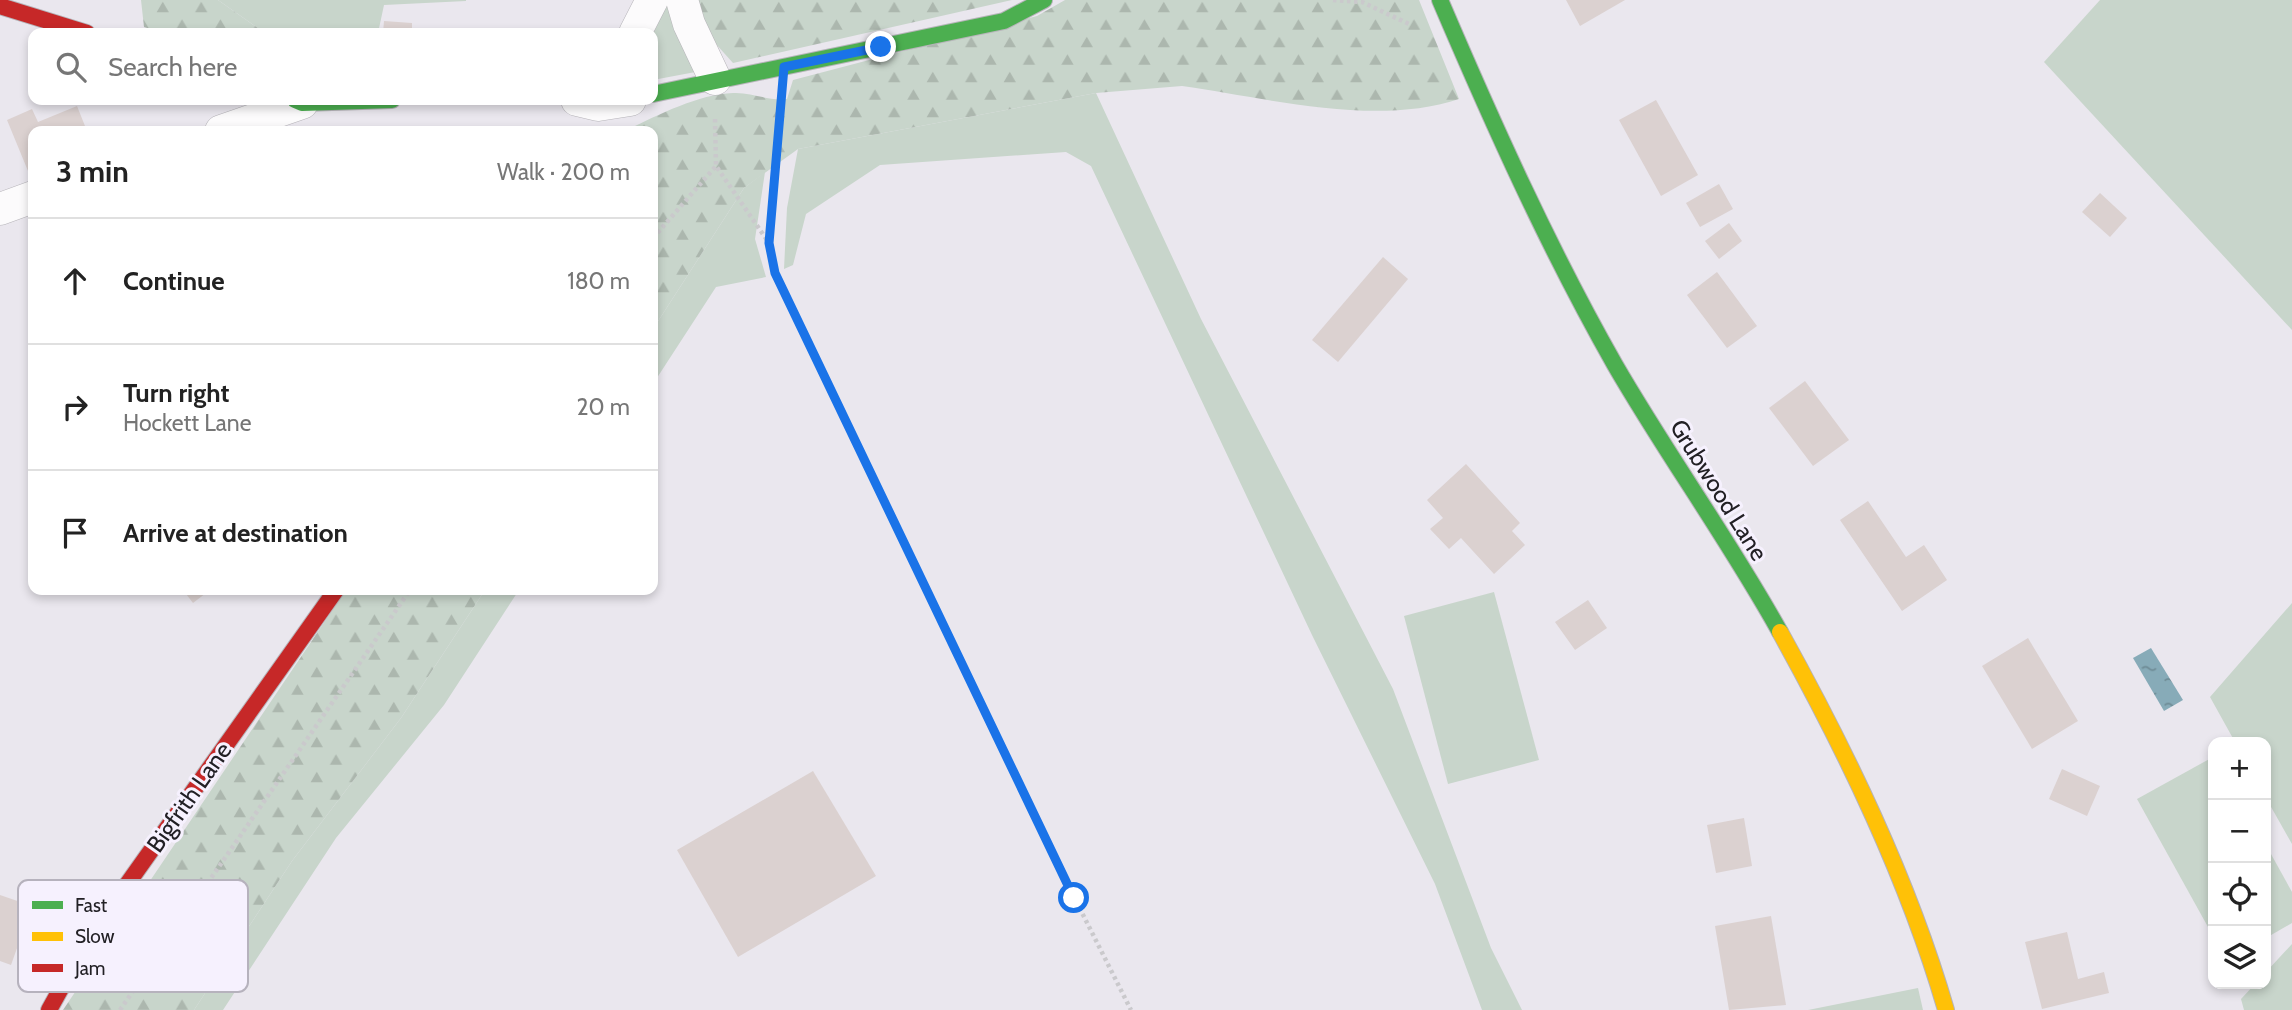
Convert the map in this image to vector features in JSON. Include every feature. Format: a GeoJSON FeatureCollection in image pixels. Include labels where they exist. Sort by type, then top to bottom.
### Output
{"type":"FeatureCollection","features":[{"type":"Feature","properties":{"kind":"street"},"geometry":{"type":"LineString","coordinates":[[638,28],[652,0]]}},
{"type":"Feature","properties":{"kind":"street"},"geometry":{"type":"LineString","coordinates":[[682,0],[715,79]]}},
{"type":"Feature","properties":{"kind":"street"},"geometry":{"type":"LineString","coordinates":[[658,93],[1004,21],[1044,0]]}},
{"type":"Feature","properties":{"kind":"street","name":"Grubwood Lane"},"geometry":{"type":"LineString","coordinates":[[1440,0],[1508,160],[1552,249],[1643,412],[1756,591],[1814,696],[1867,804],[1935,967],[1947,1010]]}},
{"type":"Feature","properties":{"kind":"street"},"geometry":{"type":"LineString","coordinates":[[0,6],[71,28]]}},
{"type":"Feature","properties":{"kind":"street"},"geometry":{"type":"LineString","coordinates":[[234,126],[289,105]]}},
{"type":"Feature","properties":{"kind":"street"},"geometry":{"type":"LineString","coordinates":[[591,109],[608,105]]}},
{"type":"Feature","properties":{"kind":"street"},"geometry":{"type":"LineString","coordinates":[[0,209],[28,199]]}},
{"type":"Feature","properties":{"kind":"street","name":"Bigfrith Lane"},"geometry":{"type":"LineString","coordinates":[[130,880],[332,595]]}},
{"type":"Feature","properties":{"kind":"street","name":"Bigfrith Lane"},"geometry":{"type":"LineString","coordinates":[[49,1010],[59,992]]}},
{"type":"Feature","properties":{"kind":"path"},"geometry":{"type":"LineString","coordinates":[[1333,0],[1362,2],[1412,25]]}},
{"type":"Feature","properties":{"kind":"path"},"geometry":{"type":"LineString","coordinates":[[769,243],[784,67]]}},
{"type":"Feature","properties":{"kind":"path"},"geometry":{"type":"LineString","coordinates":[[715,79],[716,166],[769,243],[781,285],[1057,863],[1131,1010]]}},
{"type":"Feature","properties":{"kind":"path"},"geometry":{"type":"LineString","coordinates":[[658,232],[716,166]]}},
{"type":"Feature","properties":{"kind":"path"},"geometry":{"type":"LineString","coordinates":[[210,880],[407,595]]}},
{"type":"Feature","properties":{"kind":"path"},"geometry":{"type":"LineString","coordinates":[[120,1010],[132,992]]}},
{"type":"Feature","properties":{"kind":"green space"},"geometry":{"type":"Polygon","coordinates":[[[141,0],[218,0],[258,28],[147,28],[144,27],[141,0]]]}},
{"type":"Feature","properties":{"kind":"green space"},"geometry":{"type":"Polygon","coordinates":[[[218,0],[466,0],[384,5],[379,28],[258,28],[218,0]]]}},
{"type":"Feature","properties":{"kind":"green space"},"geometry":{"type":"Polygon","coordinates":[[[670,0],[706,70],[658,79],[658,28],[654,28],[670,0]]]}},
{"type":"Feature","properties":{"kind":"green space"},"geometry":{"type":"Polygon","coordinates":[[[695,0],[1012,0],[733,63],[706,33],[695,0]]]}},
{"type":"Feature","properties":{"kind":"green space"},"geometry":{"type":"Polygon","coordinates":[[[1065,0],[1419,0],[1459,99],[1427,107],[1357,110],[1321,108],[1182,86],[1096,93],[798,149],[744,188],[658,321],[658,126],[636,126],[679,106],[720,94],[740,93],[787,99],[793,80],[1037,16],[1065,0]]]}},
{"type":"Feature","properties":{"kind":"green space"},"geometry":{"type":"Polygon","coordinates":[[[2100,0],[2292,0],[2292,330],[2044,62],[2100,0]]]}},
{"type":"Feature","properties":{"kind":"green space"},"geometry":{"type":"Polygon","coordinates":[[[1096,93],[1201,319],[1393,689],[1491,948],[1522,1010],[1482,1010],[1435,884],[1312,635],[1091,166],[1066,152],[880,165],[806,214],[793,265],[784,269],[787,208],[798,149],[1096,93]]]}},
{"type":"Feature","properties":{"kind":"green space"},"geometry":{"type":"Polygon","coordinates":[[[765,172],[755,239],[766,277],[716,287],[658,376],[658,321],[744,188],[765,172]]]}},
{"type":"Feature","properties":{"kind":"green space"},"geometry":{"type":"Polygon","coordinates":[[[1494,592],[1539,760],[1448,784],[1404,616],[1494,592]]]}},
{"type":"Feature","properties":{"kind":"green space"},"geometry":{"type":"Polygon","coordinates":[[[343,595],[482,595],[401,718],[292,861],[248,928],[248,880],[151,880],[343,595]]]}},
{"type":"Feature","properties":{"kind":"green space"},"geometry":{"type":"Polygon","coordinates":[[[482,595],[516,595],[444,705],[336,838],[248,972],[248,928],[292,861],[401,718],[482,595]]]}},
{"type":"Feature","properties":{"kind":"green space"},"geometry":{"type":"Polygon","coordinates":[[[2292,603],[2292,844],[2271,807],[2271,737],[2232,737],[2210,697],[2292,603]]]}},
{"type":"Feature","properties":{"kind":"green space"},"geometry":{"type":"Polygon","coordinates":[[[2208,760],[2208,927],[2137,799],[2208,760]]]}},
{"type":"Feature","properties":{"kind":"green space"},"geometry":{"type":"Polygon","coordinates":[[[2271,854],[2292,892],[2292,923],[2271,935],[2271,854]]]}},
{"type":"Feature","properties":{"kind":"green space"},"geometry":{"type":"Polygon","coordinates":[[[2292,944],[2292,1010],[2244,1010],[2241,999],[2250,989],[2271,989],[2271,967],[2292,944]]]}},
{"type":"Feature","properties":{"kind":"green space"},"geometry":{"type":"Polygon","coordinates":[[[1918,988],[1923,1010],[1808,1010],[1918,988]]]}},
{"type":"Feature","properties":{"kind":"green space"},"geometry":{"type":"Polygon","coordinates":[[[75,992],[206,992],[194,1010],[63,1010],[75,992]]]}},
{"type":"Feature","properties":{"kind":"green space"},"geometry":{"type":"Polygon","coordinates":[[[206,992],[235,992],[223,1010],[194,1010],[206,992]]]}},
{"type":"Feature","properties":{"kind":"water"},"geometry":{"type":"Polygon","coordinates":[[[2151,648],[2183,700],[2164,711],[2133,658],[2151,648]]]}},
{"type":"Feature","properties":{"kind":"building"},"geometry":{"type":"Polygon","coordinates":[[[1566,0],[1625,0],[1580,26],[1566,0]]]}},
{"type":"Feature","properties":{"kind":"building"},"geometry":{"type":"Polygon","coordinates":[[[384,21],[412,23],[412,28],[383,28],[384,21]]]}},
{"type":"Feature","properties":{"kind":"building"},"geometry":{"type":"Polygon","coordinates":[[[1656,100],[1698,175],[1661,196],[1619,120],[1656,100]]]}},
{"type":"Feature","properties":{"kind":"building"},"geometry":{"type":"Polygon","coordinates":[[[77,106],[85,126],[28,126],[28,171],[7,120],[32,109],[38,122],[77,106]]]}},
{"type":"Feature","properties":{"kind":"building"},"geometry":{"type":"Polygon","coordinates":[[[1719,184],[1733,209],[1700,227],[1686,203],[1719,184]]]}},
{"type":"Feature","properties":{"kind":"building"},"geometry":{"type":"Polygon","coordinates":[[[2100,193],[2127,218],[2110,237],[2082,212],[2100,193]]]}},
{"type":"Feature","properties":{"kind":"building"},"geometry":{"type":"Polygon","coordinates":[[[1729,223],[1742,241],[1719,259],[1705,241],[1729,223]]]}},
{"type":"Feature","properties":{"kind":"building"},"geometry":{"type":"Polygon","coordinates":[[[1383,257],[1408,279],[1338,362],[1312,340],[1383,257]]]}},
{"type":"Feature","properties":{"kind":"building"},"geometry":{"type":"Polygon","coordinates":[[[1717,272],[1757,326],[1727,348],[1687,295],[1717,272]]]}},
{"type":"Feature","properties":{"kind":"building"},"geometry":{"type":"Polygon","coordinates":[[[1805,381],[1849,440],[1813,466],[1769,408],[1805,381]]]}},
{"type":"Feature","properties":{"kind":"building"},"geometry":{"type":"Polygon","coordinates":[[[1466,464],[1520,523],[1512,531],[1525,545],[1494,574],[1461,538],[1449,549],[1430,529],[1443,518],[1427,500],[1466,464]]]}},
{"type":"Feature","properties":{"kind":"building"},"geometry":{"type":"Polygon","coordinates":[[[1868,501],[1906,557],[1924,545],[1947,580],[1902,611],[1840,520],[1868,501]]]}},
{"type":"Feature","properties":{"kind":"building"},"geometry":{"type":"Polygon","coordinates":[[[187,595],[203,595],[193,603],[187,595]]]}},
{"type":"Feature","properties":{"kind":"building"},"geometry":{"type":"Polygon","coordinates":[[[1588,600],[1607,628],[1575,650],[1555,622],[1588,600]]]}},
{"type":"Feature","properties":{"kind":"building"},"geometry":{"type":"Polygon","coordinates":[[[2028,638],[2078,721],[2032,749],[1982,666],[2028,638]]]}},
{"type":"Feature","properties":{"kind":"building"},"geometry":{"type":"Polygon","coordinates":[[[2062,769],[2100,786],[2087,816],[2049,799],[2062,769]]]}},
{"type":"Feature","properties":{"kind":"building"},"geometry":{"type":"Polygon","coordinates":[[[813,771],[876,876],[738,957],[677,850],[813,771]]]}},
{"type":"Feature","properties":{"kind":"building"},"geometry":{"type":"Polygon","coordinates":[[[1744,818],[1752,866],[1716,873],[1707,825],[1744,818]]]}},
{"type":"Feature","properties":{"kind":"building"},"geometry":{"type":"Polygon","coordinates":[[[0,895],[18,901],[18,945],[11,965],[0,961],[0,895]]]}},
{"type":"Feature","properties":{"kind":"building"},"geometry":{"type":"Polygon","coordinates":[[[1771,916],[1786,1005],[1729,1010],[1715,926],[1771,916]]]}},
{"type":"Feature","properties":{"kind":"building"},"geometry":{"type":"Polygon","coordinates":[[[2067,932],[2078,979],[2104,972],[2109,993],[2042,1009],[2025,942],[2067,932]]]}},
{"type":"Feature","properties":{"kind":"traffic: fast"},"geometry":{"type":"LineString","coordinates":[[658,93],[1004,21],[1044,0]]}},
{"type":"Feature","properties":{"kind":"traffic: fast"},"geometry":{"type":"LineString","coordinates":[[1440,0],[1522,185],[1590,321],[1635,399],[1780,632]]}},
{"type":"Feature","properties":{"kind":"traffic: slow"},"geometry":{"type":"LineString","coordinates":[[1780,632],[1852,769],[1873,816],[1913,912],[1946,1010]]}},
{"type":"Feature","properties":{"kind":"traffic: jam"},"geometry":{"type":"LineString","coordinates":[[0,6],[71,28]]}},
{"type":"Feature","properties":{"kind":"traffic: jam"},"geometry":{"type":"LineString","coordinates":[[130,880],[332,595]]}},
{"type":"Feature","properties":{"kind":"traffic: jam"},"geometry":{"type":"LineString","coordinates":[[49,1010],[59,992]]}},
{"type":"Feature","properties":{"kind":"route"},"geometry":{"type":"LineString","coordinates":[[881,47],[784,67],[769,243],[775,273],[1074,898]]}}]}
